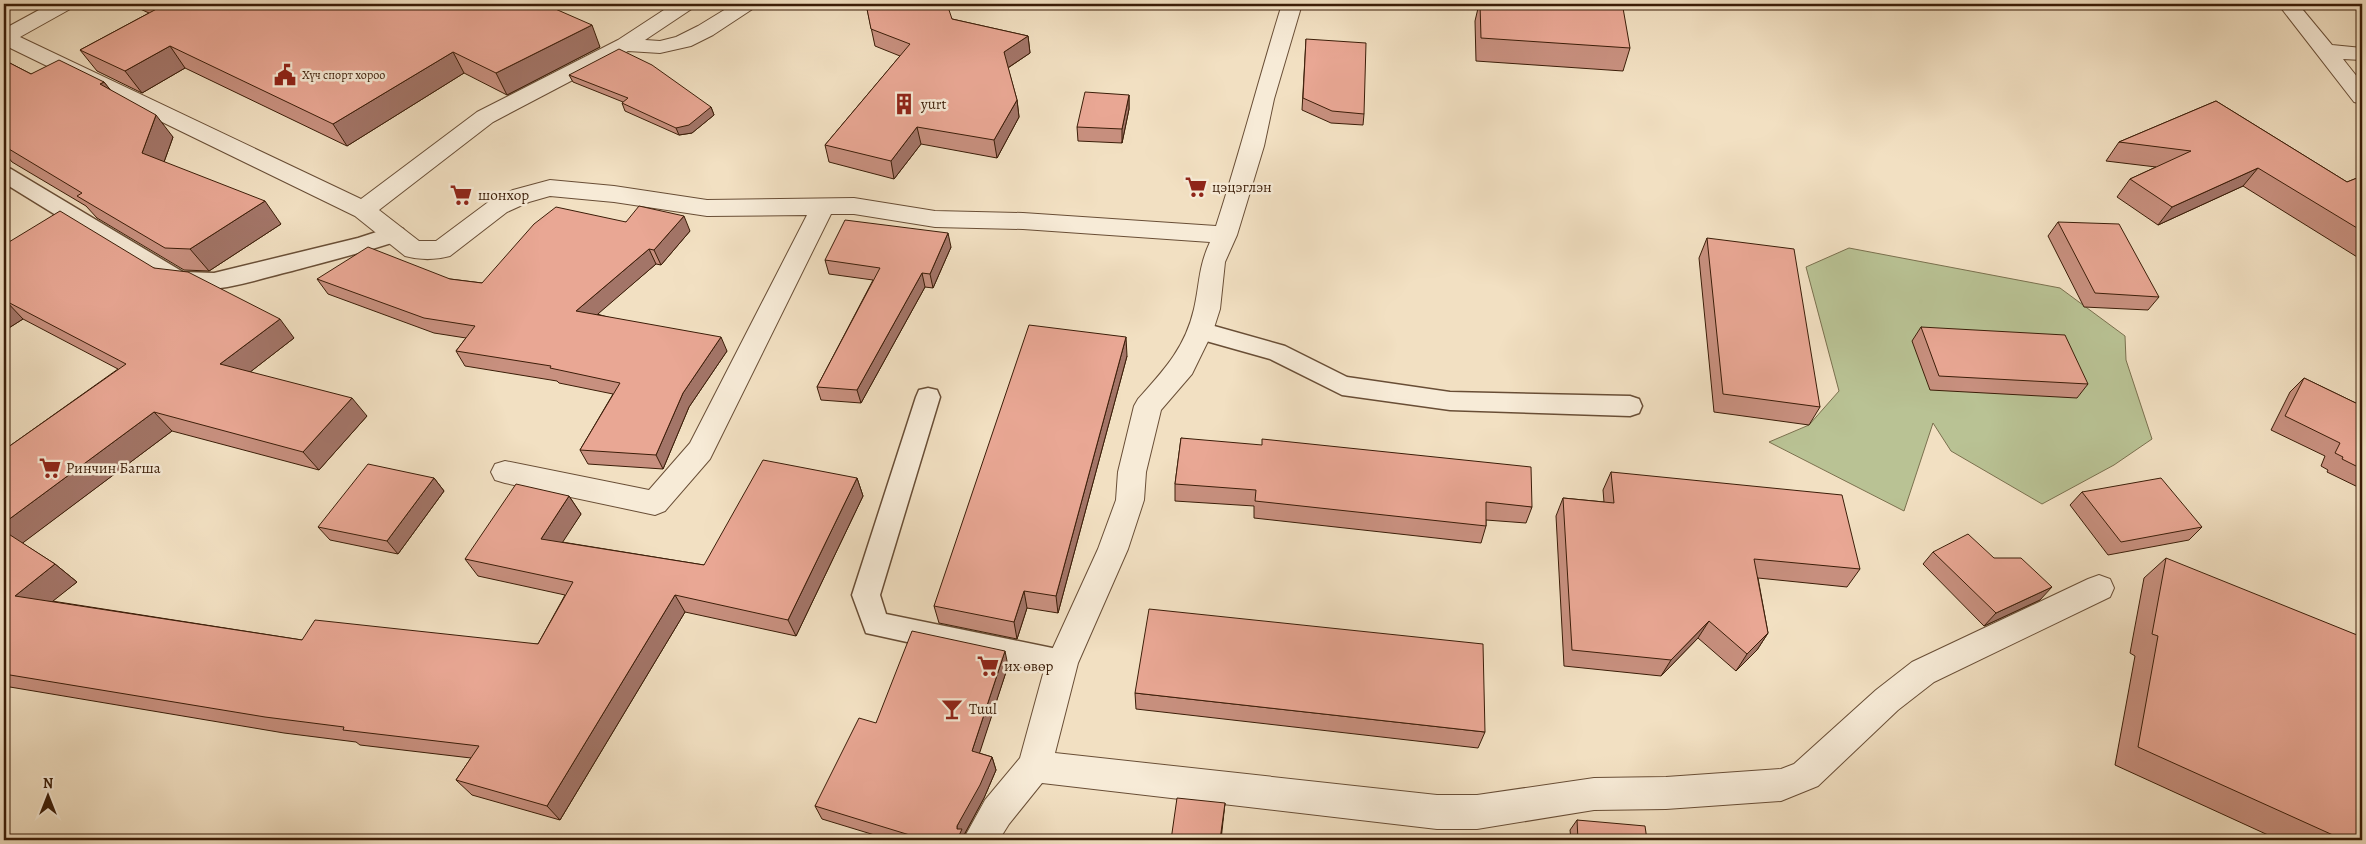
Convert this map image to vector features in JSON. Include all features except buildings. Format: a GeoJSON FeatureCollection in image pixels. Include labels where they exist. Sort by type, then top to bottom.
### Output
{"type":"FeatureCollection","features":[{"type":"Feature","properties":{"kind":"street"},"geometry":{"type":"LineString","coordinates":[[4,37],[65,4]]}},
{"type":"Feature","properties":{"kind":"street"},"geometry":{"type":"LineString","coordinates":[[364,210],[485,117],[625,44],[686,4]]}},
{"type":"Feature","properties":{"kind":"street"},"geometry":{"type":"LineString","coordinates":[[625,44],[660,47],[682,42],[702,33],[747,4]]}},
{"type":"Feature","properties":{"kind":"street"},"geometry":{"type":"LineString","coordinates":[[980,840],[997,812],[1036,766],[1062,663],[1113,549],[1130,500],[1132,472],[1148,406],[1183,367],[1200,331],[1207,309],[1213,262],[1225,235],[1253,146],[1263,99],[1292,4]]}},
{"type":"Feature","properties":{"kind":"street"},"geometry":{"type":"LineString","coordinates":[[2288,4],[2362,97]]}},
{"type":"Feature","properties":{"kind":"street"},"geometry":{"type":"LineString","coordinates":[[4,37],[364,210],[414,250],[441,250],[499,206],[521,196],[550,188],[614,194],[708,208],[854,206],[935,218],[1022,221],[1225,235]]}},
{"type":"Feature","properties":{"kind":"street"},"geometry":{"type":"LineString","coordinates":[[2325,51],[2362,54]]}},
{"type":"Feature","properties":{"kind":"street"},"geometry":{"type":"LineString","coordinates":[[505,472],[655,503],[700,452],[823,206]]}},
{"type":"Feature","properties":{"kind":"street"},"geometry":{"type":"LineString","coordinates":[[1036,766],[1437,812],[1477,812],[1594,794],[1666,793],[1781,785],[1806,775],[1887,700],[1923,672],[2099,588]]}},
{"type":"Feature","properties":{"kind":"lane"},"geometry":{"type":"LineString","coordinates":[[4,174],[179,280],[214,280],[247,274],[362,245],[395,234]]}},
{"type":"Feature","properties":{"kind":"lane"},"geometry":{"type":"LineString","coordinates":[[1200,331],[1277,352],[1342,386],[1450,401],[1630,406]]}},
{"type":"Feature","properties":{"kind":"lane"},"geometry":{"type":"LineString","coordinates":[[928,397],[866,595],[876,624],[1062,663]]}},
{"type":"Feature","properties":{"kind":"green space"},"geometry":{"type":"Polygon","coordinates":[[[1849,248],[2060,288],[2125,336],[2126,360],[2152,439],[2114,465],[2042,504],[1951,451],[1933,423],[1904,511],[1769,442],[1809,425],[1839,391],[1806,267],[1849,248]]]}},
{"type":"Feature","properties":{"kind":"place","name":"Хүч спорт хороо"},"geometry":{"type":"Point","coordinates":[285,75]}},
{"type":"Feature","properties":{"kind":"place","name":"yurt"},"geometry":{"type":"Point","coordinates":[904,104]}},
{"type":"Feature","properties":{"kind":"place","name":"цэцэглэн"},"geometry":{"type":"Point","coordinates":[1196,187]}},
{"type":"Feature","properties":{"kind":"place","name":"шонхор"},"geometry":{"type":"Point","coordinates":[461,195]}},
{"type":"Feature","properties":{"kind":"place","name":"Ринчин Багша"},"geometry":{"type":"Point","coordinates":[50,468]}},
{"type":"Feature","properties":{"kind":"place","name":"их өвөр"},"geometry":{"type":"Point","coordinates":[988,666]}},
{"type":"Feature","properties":{"kind":"place","name":"Tuul"},"geometry":{"type":"Point","coordinates":[952,709]}}]}
